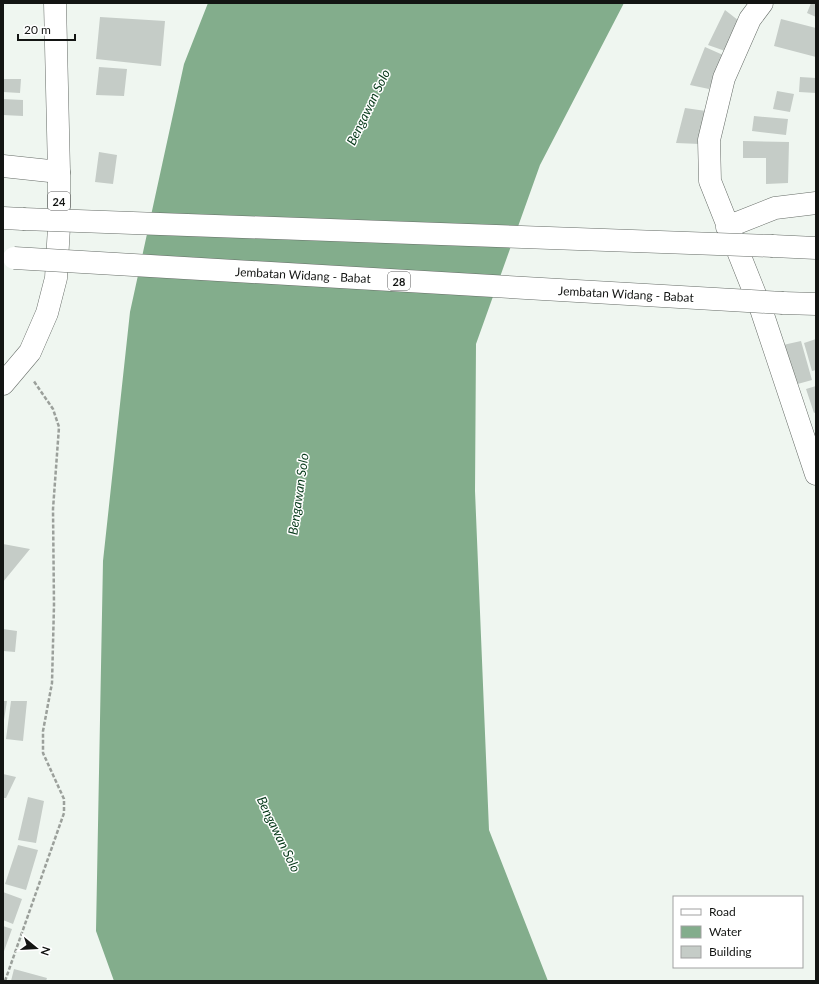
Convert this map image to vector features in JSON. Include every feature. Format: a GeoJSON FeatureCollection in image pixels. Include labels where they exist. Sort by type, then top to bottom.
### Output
{"type":"FeatureCollection","features":[{"type":"Feature","properties":{"kind":"main road","name":"24"},"geometry":{"type":"LineString","coordinates":[[3,384],[30,352],[47,313],[56,278],[59,227],[59,172],[55,3]]}},
{"type":"Feature","properties":{"kind":"main road"},"geometry":{"type":"LineString","coordinates":[[762,3],[750,19],[724,78],[709,140],[710,181],[761,309],[816,474]]}},
{"type":"Feature","properties":{"kind":"main road"},"geometry":{"type":"LineString","coordinates":[[3,166],[59,172]]}},
{"type":"Feature","properties":{"kind":"main road"},"geometry":{"type":"LineString","coordinates":[[727,226],[776,208],[816,203]]}},
{"type":"Feature","properties":{"kind":"main road"},"geometry":{"type":"LineString","coordinates":[[13,219],[816,248]]}},
{"type":"Feature","properties":{"kind":"main road","name":"Jembatan Widang - Babat"},"geometry":{"type":"LineString","coordinates":[[8,258],[816,304]]}},
{"type":"Feature","properties":{"kind":"path"},"geometry":{"type":"LineString","coordinates":[[5,981],[64,813],[64,798],[43,753],[43,731],[52,683],[54,605],[53,509],[59,427],[53,410],[17,369]]}},
{"type":"Feature","properties":{"kind":"water","name":"Bengawan Solo"},"geometry":{"type":"Polygon","coordinates":[[[208,3],[624,3],[540,165],[476,344],[475,491],[489,830],[548,981],[114,981],[96,931],[103,561],[130,312],[184,64],[208,3]]]}},
{"type":"Feature","properties":{"kind":"building"},"geometry":{"type":"Polygon","coordinates":[[[811,3],[816,3],[816,17],[807,13],[811,3]]]}},
{"type":"Feature","properties":{"kind":"building"},"geometry":{"type":"Polygon","coordinates":[[[725,10],[743,24],[728,52],[708,45],[725,10]]]}},
{"type":"Feature","properties":{"kind":"building"},"geometry":{"type":"Polygon","coordinates":[[[100,17],[165,21],[161,66],[96,59],[100,17]]]}},
{"type":"Feature","properties":{"kind":"building"},"geometry":{"type":"Polygon","coordinates":[[[781,19],[816,28],[816,57],[774,46],[781,19]]]}},
{"type":"Feature","properties":{"kind":"building"},"geometry":{"type":"Polygon","coordinates":[[[705,47],[723,55],[709,89],[690,85],[705,47]]]}},
{"type":"Feature","properties":{"kind":"building"},"geometry":{"type":"Polygon","coordinates":[[[99,67],[127,69],[124,96],[96,95],[99,67]]]}},
{"type":"Feature","properties":{"kind":"building"},"geometry":{"type":"Polygon","coordinates":[[[800,77],[816,78],[816,93],[799,92],[800,77]]]}},
{"type":"Feature","properties":{"kind":"building"},"geometry":{"type":"Polygon","coordinates":[[[3,79],[21,79],[20,93],[3,92],[3,79]]]}},
{"type":"Feature","properties":{"kind":"building"},"geometry":{"type":"Polygon","coordinates":[[[777,91],[794,94],[790,112],[773,109],[777,91]]]}},
{"type":"Feature","properties":{"kind":"building"},"geometry":{"type":"Polygon","coordinates":[[[3,99],[23,100],[23,116],[3,115],[3,99]]]}},
{"type":"Feature","properties":{"kind":"building"},"geometry":{"type":"Polygon","coordinates":[[[685,108],[706,111],[700,144],[676,143],[685,108]]]}},
{"type":"Feature","properties":{"kind":"building"},"geometry":{"type":"Polygon","coordinates":[[[754,116],[788,119],[786,135],[752,131],[754,116]]]}},
{"type":"Feature","properties":{"kind":"building"},"geometry":{"type":"Polygon","coordinates":[[[743,141],[789,142],[788,183],[766,184],[766,158],[743,158],[743,141]]]}},
{"type":"Feature","properties":{"kind":"building"},"geometry":{"type":"Polygon","coordinates":[[[99,152],[117,155],[113,184],[95,182],[99,152]]]}},
{"type":"Feature","properties":{"kind":"building"},"geometry":{"type":"Polygon","coordinates":[[[816,339],[816,370],[812,371],[804,343],[816,339]]]}},
{"type":"Feature","properties":{"kind":"building"},"geometry":{"type":"Polygon","coordinates":[[[801,341],[812,380],[794,385],[783,345],[801,341]]]}},
{"type":"Feature","properties":{"kind":"building"},"geometry":{"type":"Polygon","coordinates":[[[816,386],[816,412],[814,413],[806,389],[816,386]]]}},
{"type":"Feature","properties":{"kind":"building"},"geometry":{"type":"Polygon","coordinates":[[[3,544],[30,549],[3,582],[3,544]]]}},
{"type":"Feature","properties":{"kind":"building"},"geometry":{"type":"Polygon","coordinates":[[[3,629],[17,631],[15,652],[3,651],[3,629]]]}},
{"type":"Feature","properties":{"kind":"building"},"geometry":{"type":"Polygon","coordinates":[[[3,701],[7,701],[4,720],[3,720],[3,701]]]}},
{"type":"Feature","properties":{"kind":"building"},"geometry":{"type":"Polygon","coordinates":[[[11,701],[27,701],[23,741],[6,739],[11,701]]]}},
{"type":"Feature","properties":{"kind":"building"},"geometry":{"type":"Polygon","coordinates":[[[3,774],[16,777],[6,798],[3,798],[3,774]]]}},
{"type":"Feature","properties":{"kind":"building"},"geometry":{"type":"Polygon","coordinates":[[[28,797],[44,801],[36,843],[18,840],[28,797]]]}},
{"type":"Feature","properties":{"kind":"building"},"geometry":{"type":"Polygon","coordinates":[[[18,845],[38,850],[26,890],[5,884],[18,845]]]}},
{"type":"Feature","properties":{"kind":"building"},"geometry":{"type":"Polygon","coordinates":[[[3,892],[22,899],[13,924],[3,920],[3,892]]]}},
{"type":"Feature","properties":{"kind":"building"},"geometry":{"type":"Polygon","coordinates":[[[3,926],[12,929],[3,954],[3,926]]]}},
{"type":"Feature","properties":{"kind":"building"},"geometry":{"type":"Polygon","coordinates":[[[14,969],[47,978],[46,981],[11,981],[14,969]]]}}]}
